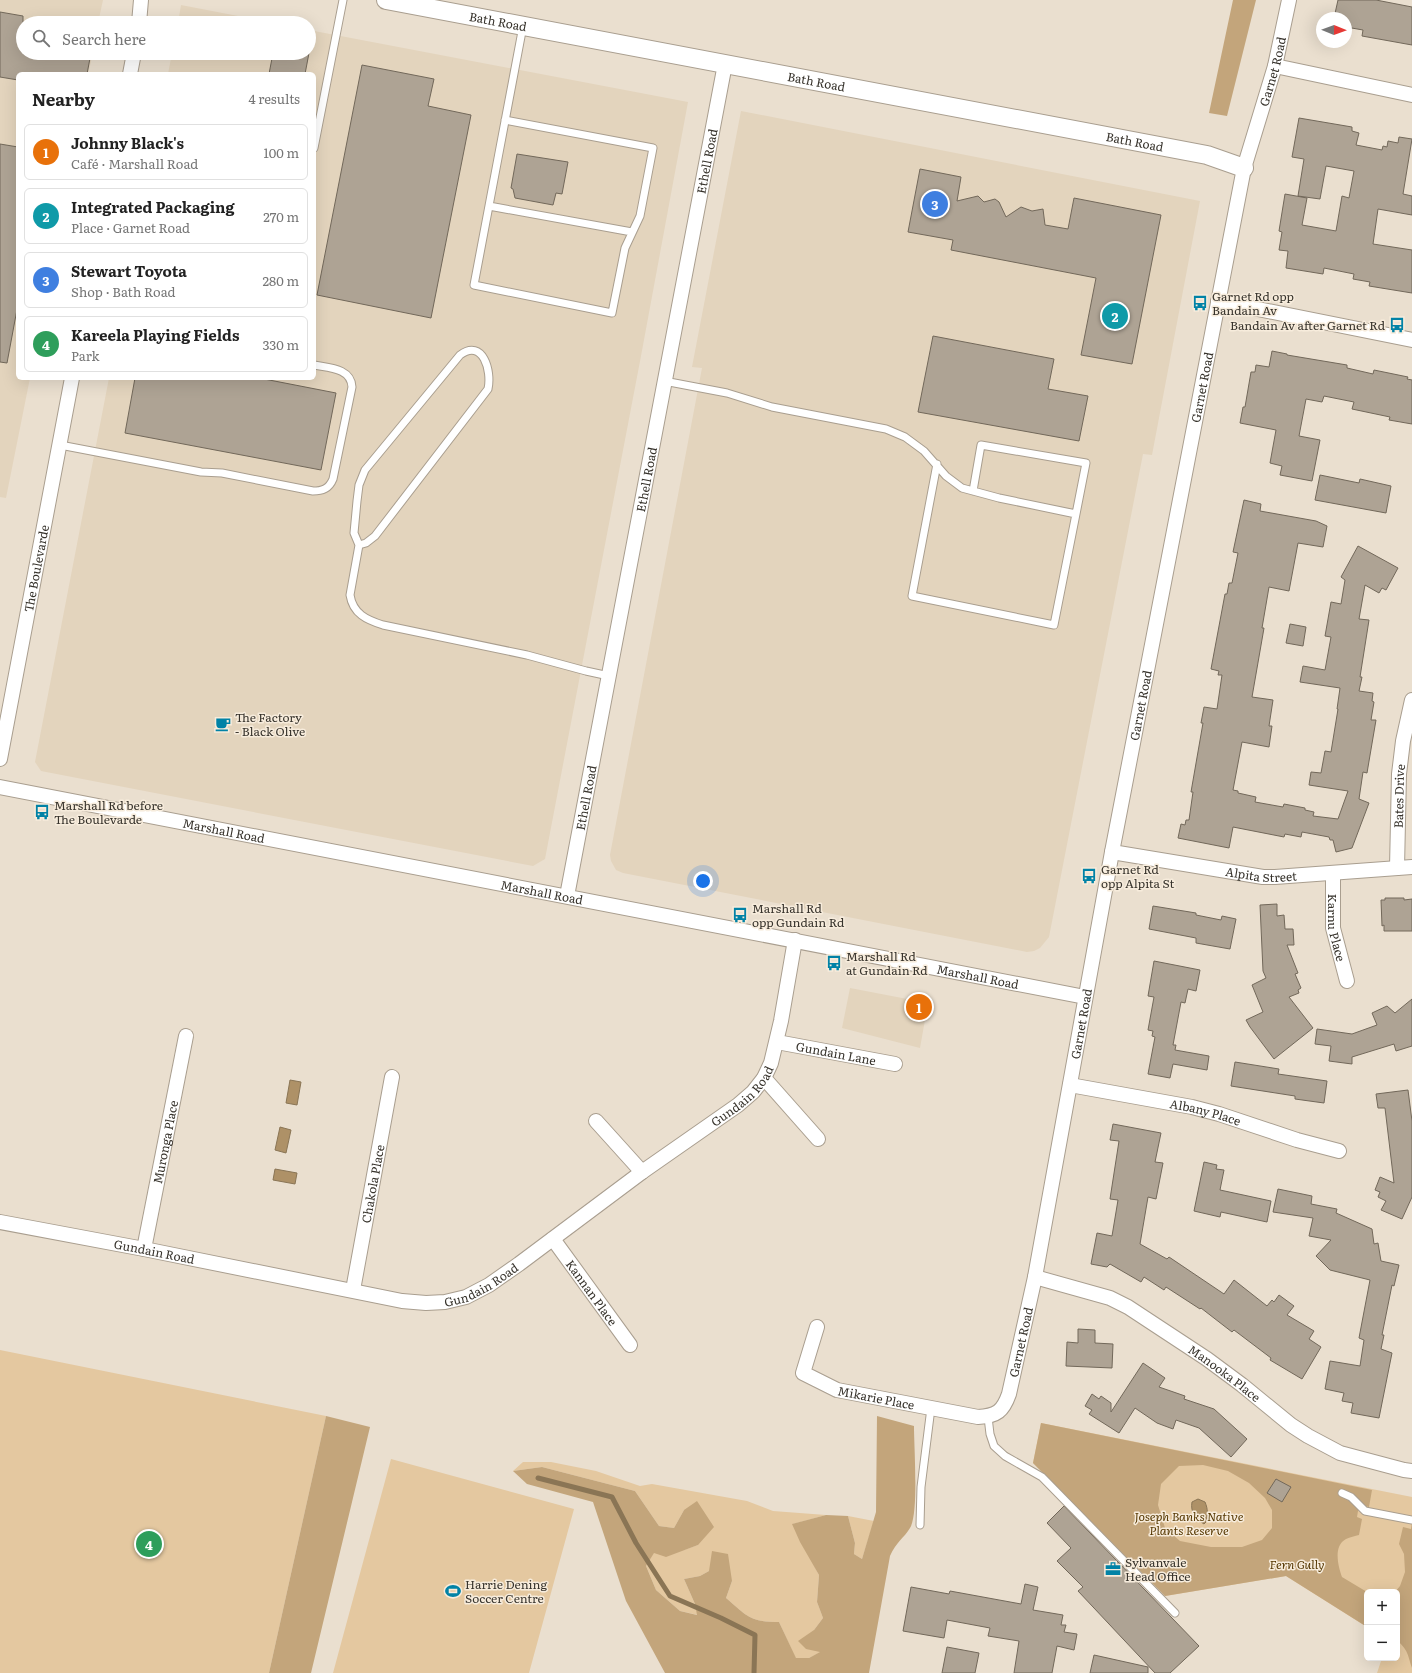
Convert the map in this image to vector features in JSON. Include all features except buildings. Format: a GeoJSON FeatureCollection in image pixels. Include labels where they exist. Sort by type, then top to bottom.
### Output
{"type":"FeatureCollection","features":[{"type":"Feature","properties":{"kind":"street"},"geometry":{"type":"LineString","coordinates":[[140,16],[141,0]]}},
{"type":"Feature","properties":{"kind":"street","name":"Bath Road"},"geometry":{"type":"LineString","coordinates":[[386,0],[1207,155],[1244,168]]}},
{"type":"Feature","properties":{"kind":"street","name":"Garnet Road"},"geometry":{"type":"LineString","coordinates":[[994,1414],[1006,1404],[1010,1394],[1035,1277],[1070,1085],[1084,997],[1244,168],[1275,66],[1289,0]]}},
{"type":"Feature","properties":{"kind":"street"},"geometry":{"type":"LineString","coordinates":[[130,72],[133,60]]}},
{"type":"Feature","properties":{"kind":"street","name":"Ethell Road"},"geometry":{"type":"LineString","coordinates":[[567,896],[725,64]]}},
{"type":"Feature","properties":{"kind":"street"},"geometry":{"type":"LineString","coordinates":[[1275,66],[1412,95]]}},
{"type":"Feature","properties":{"kind":"street"},"geometry":{"type":"LineString","coordinates":[[1218,301],[1412,340]]}},
{"type":"Feature","properties":{"kind":"street","name":"The Boulevarde"},"geometry":{"type":"LineString","coordinates":[[1,751],[72,380]]}},
{"type":"Feature","properties":{"kind":"street","name":"Bates Drive"},"geometry":{"type":"LineString","coordinates":[[1397,868],[1399,774],[1403,741],[1412,700]]}},
{"type":"Feature","properties":{"kind":"street","name":"Marshall Road"},"geometry":{"type":"LineString","coordinates":[[0,787],[1084,997]]}},
{"type":"Feature","properties":{"kind":"street","name":"Alpita Street"},"geometry":{"type":"LineString","coordinates":[[1112,852],[1263,877],[1412,867]]}},
{"type":"Feature","properties":{"kind":"street","name":"Karnu Place"},"geometry":{"type":"LineString","coordinates":[[1333,873],[1333,928],[1347,982]]}},
{"type":"Feature","properties":{"kind":"street","name":"Gundain Road"},"geometry":{"type":"LineString","coordinates":[[0,1222],[353,1290],[402,1301],[426,1303],[445,1302],[466,1297],[489,1285],[642,1172],[738,1105],[753,1092],[764,1078],[771,1063],[777,1042],[795,940]]}},
{"type":"Feature","properties":{"kind":"street","name":"Muronga Place"},"geometry":{"type":"LineString","coordinates":[[144,1249],[186,1036]]}},
{"type":"Feature","properties":{"kind":"street","name":"Gundain Lane"},"geometry":{"type":"LineString","coordinates":[[777,1042],[895,1064]]}},
{"type":"Feature","properties":{"kind":"street","name":"Chakola Place"},"geometry":{"type":"LineString","coordinates":[[353,1290],[392,1077]]}},
{"type":"Feature","properties":{"kind":"street"},"geometry":{"type":"LineString","coordinates":[[764,1078],[818,1139]]}},
{"type":"Feature","properties":{"kind":"street","name":"Albany Place"},"geometry":{"type":"LineString","coordinates":[[1070,1085],[1192,1107],[1219,1114],[1297,1140],[1339,1150]]}},
{"type":"Feature","properties":{"kind":"street"},"geometry":{"type":"LineString","coordinates":[[596,1121],[642,1172]]}},
{"type":"Feature","properties":{"kind":"street","name":"Kannan Place"},"geometry":{"type":"LineString","coordinates":[[553,1239],[630,1345]]}},
{"type":"Feature","properties":{"kind":"street","name":"Manooka Place"},"geometry":{"type":"LineString","coordinates":[[1035,1277],[1092,1292],[1110,1298],[1128,1307],[1207,1359],[1242,1385],[1291,1426],[1324,1446],[1356,1458],[1412,1471]]}},
{"type":"Feature","properties":{"kind":"street","name":"Mikarie Place"},"geometry":{"type":"LineString","coordinates":[[816,1327],[803,1373],[837,1390],[967,1416],[994,1414]]}},
{"type":"Feature","properties":{"kind":"lane"},"geometry":{"type":"LineString","coordinates":[[316,137],[343,0]]}},
{"type":"Feature","properties":{"kind":"lane"},"geometry":{"type":"LineString","coordinates":[[505,120],[653,148],[640,216],[625,248],[612,313],[474,285],[505,120],[523,26]]}},
{"type":"Feature","properties":{"kind":"lane"},"geometry":{"type":"LineString","coordinates":[[489,206],[632,232]]}},
{"type":"Feature","properties":{"kind":"lane"},"geometry":{"type":"LineString","coordinates":[[359,545],[366,543],[375,536],[488,389],[489,371],[487,363],[481,354],[467,350],[460,355],[365,470],[359,485],[354,527],[354,533],[359,545],[354,570],[351,600],[356,611],[370,621],[383,626],[534,656],[609,676]]}},
{"type":"Feature","properties":{"kind":"lane"},"geometry":{"type":"LineString","coordinates":[[60,445],[201,472],[222,473],[313,491],[324,490],[332,484],[352,381],[344,372],[316,365]]}},
{"type":"Feature","properties":{"kind":"lane"},"geometry":{"type":"LineString","coordinates":[[664,381],[728,393],[772,406],[886,429],[916,445],[962,488],[999,498],[1076,514]]}},
{"type":"Feature","properties":{"kind":"lane"},"geometry":{"type":"LineString","coordinates":[[937,464],[912,596],[1054,625],[1086,463],[981,445],[972,491]]}},
{"type":"Feature","properties":{"kind":"lane"},"geometry":{"type":"LineString","coordinates":[[920,1525],[921,1487],[931,1408]]}},
{"type":"Feature","properties":{"kind":"lane"},"geometry":{"type":"LineString","coordinates":[[994,1414],[990,1434],[994,1446],[1005,1456],[1042,1477],[1174,1613]]}},
{"type":"Feature","properties":{"kind":"lane"},"geometry":{"type":"LineString","coordinates":[[1342,1493],[1351,1497],[1365,1511],[1412,1520]]}},
{"type":"Feature","properties":{"kind":"shaded area"},"geometry":{"type":"Polygon","coordinates":[[[0,0],[103,0],[100,16],[16,16],[16,60],[91,60],[88,72],[16,72],[16,380],[30,380],[6,498],[0,497],[0,0]]]}},
{"type":"Feature","properties":{"kind":"shaded area"},"geometry":{"type":"Polygon","coordinates":[[[181,5],[238,16],[179,16],[181,5]]]}},
{"type":"Feature","properties":{"kind":"shaded area"},"geometry":{"type":"Polygon","coordinates":[[[316,31],[688,102],[545,859],[533,866],[41,771],[35,762],[109,380],[316,380],[316,72],[168,72],[171,60],[316,60],[316,31]]]}},
{"type":"Feature","properties":{"kind":"shaded area"},"geometry":{"type":"Polygon","coordinates":[[[741,111],[1200,201],[1152,455],[1143,454],[1049,937],[1040,948],[1034,951],[1027,952],[623,873],[616,870],[611,861],[610,855],[702,368],[692,367],[741,111]]]}},
{"type":"Feature","properties":{"kind":"shaded area"},"geometry":{"type":"Polygon","coordinates":[[[850,988],[928,1003],[920,1048],[842,1028],[850,988]]]}},
{"type":"Feature","properties":{"kind":"shaded area"},"geometry":{"type":"Polygon","coordinates":[[[290,1080],[301,1082],[297,1105],[286,1103],[290,1080]]]}},
{"type":"Feature","properties":{"kind":"shaded area"},"geometry":{"type":"Polygon","coordinates":[[[280,1127],[291,1130],[286,1153],[275,1150],[280,1127]]]}},
{"type":"Feature","properties":{"kind":"shaded area"},"geometry":{"type":"Polygon","coordinates":[[[275,1169],[297,1173],[295,1184],[273,1180],[275,1169]]]}},
{"type":"Feature","properties":{"kind":"shaded area"},"geometry":{"type":"Polygon","coordinates":[[[1198,1499],[1205,1502],[1207,1507],[1207,1517],[1204,1524],[1198,1520],[1192,1509],[1192,1502],[1198,1499]]]}},
{"type":"Feature","properties":{"kind":"green space"},"geometry":{"type":"Polygon","coordinates":[[[1233,0],[1256,0],[1227,116],[1209,113],[1233,0]]]}},
{"type":"Feature","properties":{"kind":"green space"},"geometry":{"type":"Polygon","coordinates":[[[0,1350],[326,1416],[269,1673],[0,1673],[0,1350]]]}},
{"type":"Feature","properties":{"kind":"green space"},"geometry":{"type":"Polygon","coordinates":[[[326,1416],[370,1427],[311,1673],[269,1673],[326,1416]]]}},
{"type":"Feature","properties":{"kind":"green space"},"geometry":{"type":"Polygon","coordinates":[[[877,1416],[914,1426],[915,1495],[913,1520],[910,1528],[890,1556],[869,1673],[665,1673],[626,1601],[593,1502],[527,1484],[513,1471],[542,1467],[635,1491],[659,1526],[674,1528],[684,1510],[697,1501],[714,1527],[698,1545],[666,1557],[654,1553],[646,1566],[656,1590],[680,1611],[697,1615],[695,1604],[684,1579],[700,1576],[709,1571],[712,1551],[728,1554],[732,1581],[726,1598],[744,1614],[750,1617],[761,1621],[779,1622],[796,1658],[809,1658],[820,1652],[806,1649],[798,1641],[814,1630],[823,1618],[817,1602],[819,1575],[800,1542],[792,1524],[826,1515],[848,1516],[855,1543],[854,1554],[862,1559],[876,1512],[877,1416]]]}},
{"type":"Feature","properties":{"kind":"green space","name":"Joseph Banks Native Plants Reserve"},"geometry":{"type":"Polygon","coordinates":[[[1041,1423],[1412,1497],[1412,1673],[1377,1673],[1381,1661],[1400,1661],[1400,1589],[1364,1589],[1364,1625],[1286,1576],[1165,1596],[1033,1463],[1041,1423]]]}},
{"type":"Feature","properties":{"kind":"green space","name":"Joseph Banks Native Plants Reserve"},"geometry":{"type":"Polygon","coordinates":[[[1041,1423],[1372,1490],[1369,1507],[1359,1505],[1357,1517],[1362,1519],[1359,1535],[1348,1538],[1342,1542],[1338,1551],[1339,1567],[1342,1577],[1364,1590],[1364,1625],[1286,1576],[1165,1596],[1033,1463],[1041,1423]],[[1203,1465],[1179,1466],[1161,1484],[1158,1505],[1165,1528],[1180,1541],[1211,1547],[1242,1547],[1262,1540],[1272,1528],[1272,1510],[1265,1498],[1249,1483],[1228,1471],[1203,1465]]]}},
{"type":"Feature","properties":{"kind":"green space","name":"Harrie Dening Soccer Centre"},"geometry":{"type":"Polygon","coordinates":[[[391,1459],[574,1509],[529,1673],[333,1673],[391,1459]]]}},
{"type":"Feature","properties":{"kind":"green space"},"geometry":{"type":"Polygon","coordinates":[[[523,1462],[551,1462],[596,1471],[640,1486],[652,1484],[747,1501],[773,1511],[826,1515],[793,1524],[819,1575],[817,1602],[823,1618],[814,1630],[821,1652],[809,1658],[796,1659],[779,1622],[761,1621],[744,1614],[726,1598],[732,1581],[709,1571],[700,1576],[684,1579],[698,1615],[680,1611],[656,1590],[646,1566],[654,1552],[684,1550],[698,1545],[684,1510],[674,1528],[659,1526],[635,1491],[542,1467],[513,1471],[523,1462]]]}},
{"type":"Feature","properties":{"kind":"green space"},"geometry":{"type":"Polygon","coordinates":[[[848,1516],[874,1521],[862,1559],[854,1554],[855,1543],[848,1516]]]}},
{"type":"Feature","properties":{"kind":"green space"},"geometry":{"type":"Polygon","coordinates":[[[1412,1522],[1412,1668],[1406,1650],[1400,1643],[1400,1589],[1398,1589],[1405,1572],[1404,1554],[1399,1544],[1403,1527],[1411,1529],[1412,1522]]]}},
{"type":"Feature","properties":{"kind":"waterway"},"geometry":{"type":"LineString","coordinates":[[538,1478],[612,1497],[636,1543],[670,1596],[721,1618],[755,1635],[754,1673]]}},
{"type":"Feature","properties":{"kind":"place","name":"Stewart Toyota"},"geometry":{"type":"Point","coordinates":[935,204]}},
{"type":"Feature","properties":{"kind":"place","name":"Garnet Rd opp Bandain Av"},"geometry":{"type":"Point","coordinates":[1200,303]}},
{"type":"Feature","properties":{"kind":"place","name":"Integrated Packaging"},"geometry":{"type":"Point","coordinates":[1115,316]}},
{"type":"Feature","properties":{"kind":"place","name":"Bandain Av after Garnet Rd"},"geometry":{"type":"Point","coordinates":[1397,325]}},
{"type":"Feature","properties":{"kind":"place","name":"The Factory - Black Olive"},"geometry":{"type":"Point","coordinates":[223,724]}},
{"type":"Feature","properties":{"kind":"place","name":"Marshall Rd before The Boulevarde"},"geometry":{"type":"Point","coordinates":[42,812]}},
{"type":"Feature","properties":{"kind":"place","name":"Garnet Rd opp Alpita St"},"geometry":{"type":"Point","coordinates":[1089,876]}},
{"type":"Feature","properties":{"kind":"place","name":"Marshall Rd opp Gundain Rd"},"geometry":{"type":"Point","coordinates":[740,915]}},
{"type":"Feature","properties":{"kind":"place","name":"Marshall Rd at Gundain Rd"},"geometry":{"type":"Point","coordinates":[834,963]}},
{"type":"Feature","properties":{"kind":"place","name":"Johnny Black's"},"geometry":{"type":"Point","coordinates":[919,1007]}},
{"type":"Feature","properties":{"kind":"place","name":"Kareela Playing Fields"},"geometry":{"type":"Point","coordinates":[149,1544]}},
{"type":"Feature","properties":{"kind":"place","name":"Sylvanvale Head Office"},"geometry":{"type":"Point","coordinates":[1113,1569]}},
{"type":"Feature","properties":{"kind":"place","name":"Harrie Dening Soccer Centre"},"geometry":{"type":"Point","coordinates":[453,1591]}},
{"type":"Feature","properties":{"kind":"park label","name":"Fern Gully"},"geometry":{"type":"Point","coordinates":[1297,1564]}}]}
